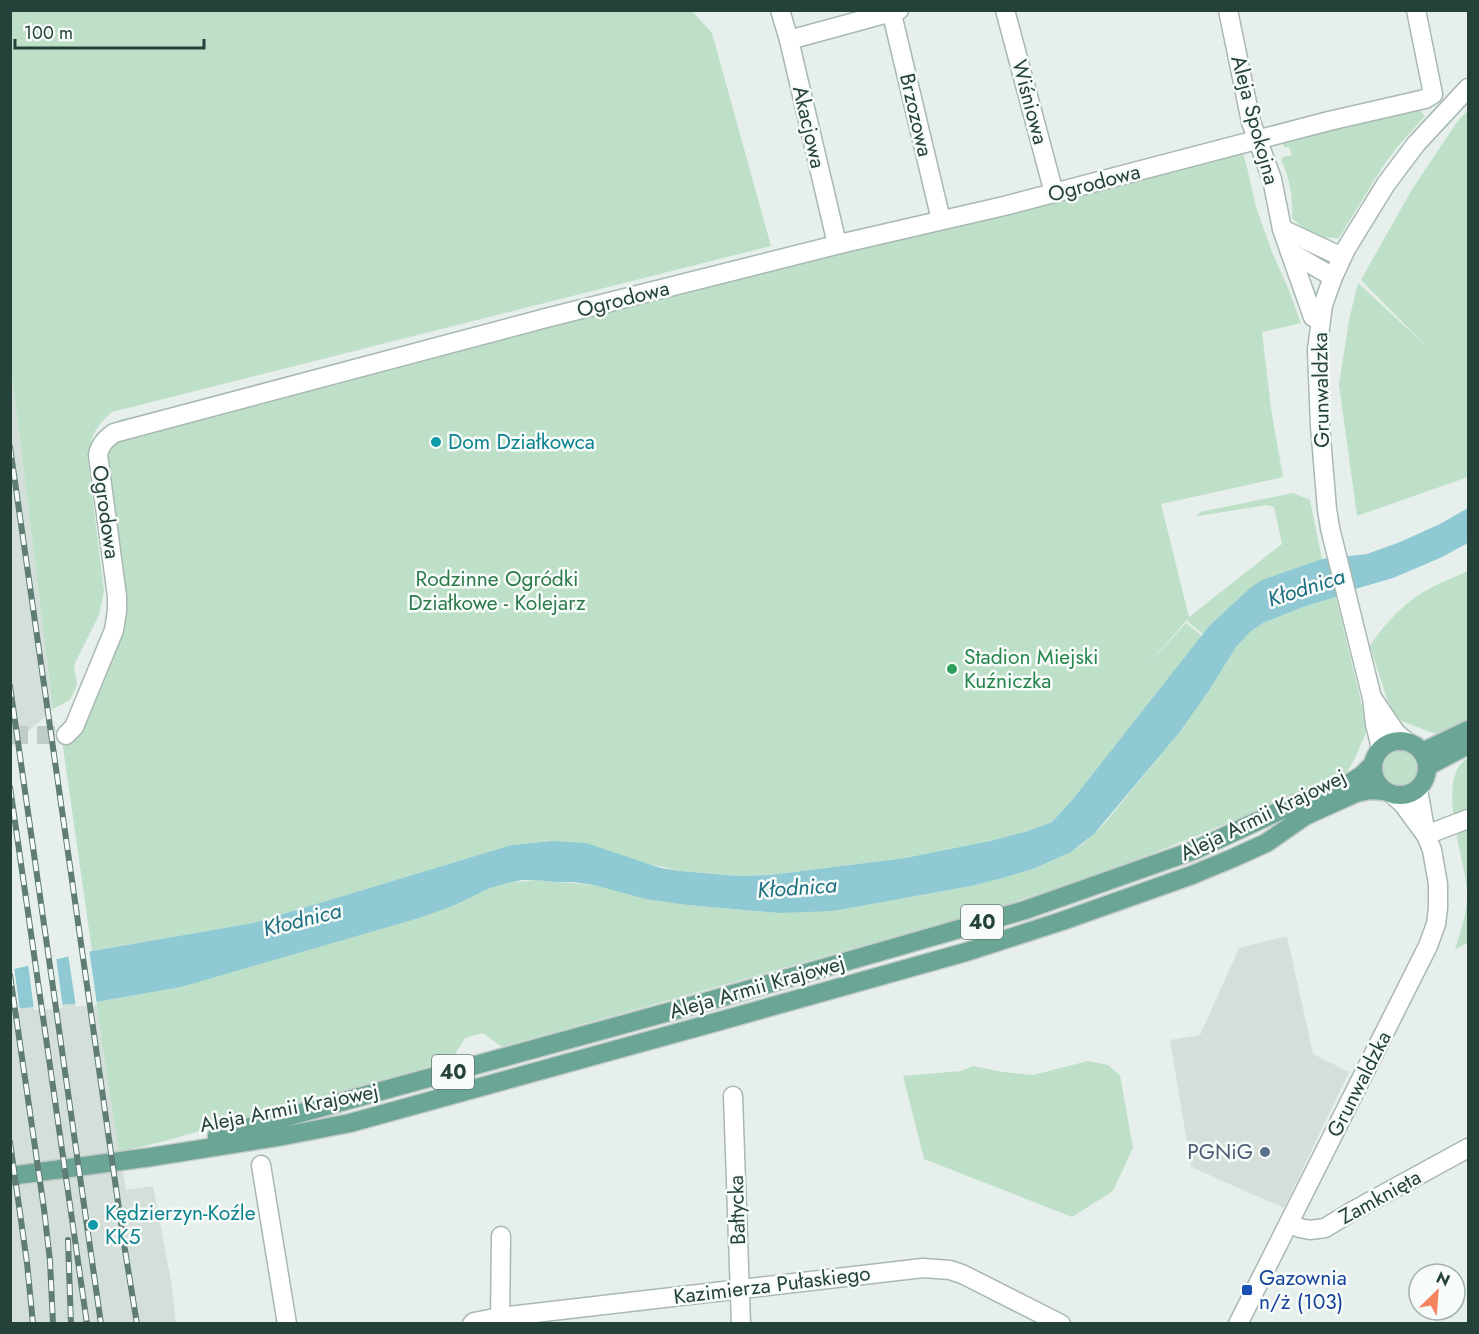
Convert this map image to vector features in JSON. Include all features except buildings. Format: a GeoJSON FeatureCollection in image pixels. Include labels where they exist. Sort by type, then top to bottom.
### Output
{"type":"FeatureCollection","features":[{"type":"Feature","properties":{"kind":"main road","name":"Aleja Armii Krajowej"},"geometry":{"type":"LineString","coordinates":[[1419,753],[1468,730]]}},
{"type":"Feature","properties":{"kind":"main road","name":"Aleja Armii Krajowej"},"geometry":{"type":"LineString","coordinates":[[119,1161],[464,1069],[1025,910],[1194,850],[1296,803],[1351,782],[1362,775],[1389,743],[1398,741],[1419,753],[1468,745]]}},
{"type":"Feature","properties":{"kind":"main road"},"geometry":{"type":"LineString","coordinates":[[1418,789],[1424,783],[1427,774],[1419,753]]}},
{"type":"Feature","properties":{"kind":"main road","name":"Aleja Armii Krajowej"},"geometry":{"type":"LineString","coordinates":[[1377,756],[1374,779],[1389,793]]}},
{"type":"Feature","properties":{"kind":"main road","name":"Aleja Armii Krajowej"},"geometry":{"type":"LineString","coordinates":[[10,1176],[283,1136],[350,1123],[966,952],[1192,875],[1266,843],[1305,816],[1356,793],[1370,790],[1403,796],[1418,789]]}},
{"type":"Feature","properties":{"kind":"street","name":"Akacjowa"},"geometry":{"type":"LineString","coordinates":[[780,10],[837,244]]}},
{"type":"Feature","properties":{"kind":"street","name":"Wiśniowa"},"geometry":{"type":"LineString","coordinates":[[1005,10],[1054,193]]}},
{"type":"Feature","properties":{"kind":"street","name":"Aleja Spokojna"},"geometry":{"type":"LineString","coordinates":[[1228,10],[1251,122],[1272,179],[1282,229],[1313,317],[1320,320]]}},
{"type":"Feature","properties":{"kind":"street","name":"Ogrodowa"},"geometry":{"type":"LineString","coordinates":[[70,731],[114,630],[117,611],[117,596],[98,455],[104,441],[114,432],[837,244],[1004,206],[1329,120],[1425,99],[1433,94],[1416,10]]}},
{"type":"Feature","properties":{"kind":"street"},"geometry":{"type":"LineString","coordinates":[[789,40],[894,11]]}},
{"type":"Feature","properties":{"kind":"street","name":"Brzozowa"},"geometry":{"type":"LineString","coordinates":[[894,11],[941,220]]}},
{"type":"Feature","properties":{"kind":"street","name":"Grunwaldzka"},"geometry":{"type":"LineString","coordinates":[[1377,756],[1372,698],[1330,528],[1324,485],[1317,350],[1320,320],[1323,305],[1342,257],[1386,184],[1410,151],[1468,88]]}},
{"type":"Feature","properties":{"kind":"street"},"geometry":{"type":"LineString","coordinates":[[1282,229],[1342,257]]}},
{"type":"Feature","properties":{"kind":"street"},"geometry":{"type":"LineString","coordinates":[[1290,252],[1333,278]]}},
{"type":"Feature","properties":{"kind":"street","name":"Grunwaldzka"},"geometry":{"type":"LineString","coordinates":[[1372,698],[1395,733],[1419,753]]}},
{"type":"Feature","properties":{"kind":"street","name":"Grunwaldzka"},"geometry":{"type":"LineString","coordinates":[[1238,1323],[1428,946],[1436,924],[1438,884],[1418,789]]}},
{"type":"Feature","properties":{"kind":"street","name":"Grunwaldzka"},"geometry":{"type":"LineString","coordinates":[[1389,793],[1403,804],[1426,835]]}},
{"type":"Feature","properties":{"kind":"street"},"geometry":{"type":"LineString","coordinates":[[1426,835],[1468,819]]}},
{"type":"Feature","properties":{"kind":"street","name":"Bałtycka"},"geometry":{"type":"LineString","coordinates":[[733,1096],[741,1323]]}},
{"type":"Feature","properties":{"kind":"street","name":"Zamknięta"},"geometry":{"type":"LineString","coordinates":[[1289,1223],[1310,1230],[1325,1228],[1468,1148]]}},
{"type":"Feature","properties":{"kind":"street"},"geometry":{"type":"LineString","coordinates":[[261,1165],[287,1323]]}},
{"type":"Feature","properties":{"kind":"street"},"geometry":{"type":"LineString","coordinates":[[500,1320],[501,1236]]}},
{"type":"Feature","properties":{"kind":"street","name":"Kazimierza Pułaskiego"},"geometry":{"type":"LineString","coordinates":[[472,1323],[909,1269],[939,1268],[962,1274],[1061,1323]]}},
{"type":"Feature","properties":{"kind":"shaded area"},"geometry":{"type":"Polygon","coordinates":[[[10,359],[53,709],[11,747],[10,747],[10,359]]]}},
{"type":"Feature","properties":{"kind":"shaded area"},"geometry":{"type":"Polygon","coordinates":[[[1287,936],[1313,1054],[1349,1072],[1284,1208],[1191,1167],[1170,1040],[1200,1035],[1239,948],[1287,936]]]}},
{"type":"Feature","properties":{"kind":"shaded area"},"geometry":{"type":"Polygon","coordinates":[[[96,1002],[126,1190],[153,1186],[171,1281],[176,1323],[11,1324],[11,1009],[96,1002]]]}},
{"type":"Feature","properties":{"kind":"green space"},"geometry":{"type":"Polygon","coordinates":[[[10,11],[692,11],[712,33],[771,246],[112,412],[94,434],[88,461],[104,591],[99,615],[74,665],[77,685],[70,700],[53,709],[10,359],[10,11]]]}},
{"type":"Feature","properties":{"kind":"green space"},"geometry":{"type":"Polygon","coordinates":[[[1415,106],[1425,116],[1383,166],[1339,238],[1313,234],[1292,218],[1290,188],[1281,160],[1283,157],[1292,155],[1289,147],[1284,147],[1281,138],[1415,106]]]}},
{"type":"Feature","properties":{"kind":"green space"},"geometry":{"type":"Polygon","coordinates":[[[1468,110],[1468,477],[1357,516],[1339,385],[1349,320],[1358,283],[1424,344],[1361,280],[1411,191],[1457,122],[1468,110]]]}},
{"type":"Feature","properties":{"kind":"green space","name":"Rodzinne Ogródki Działkowe - Kolejarz"},"geometry":{"type":"Polygon","coordinates":[[[1241,149],[1256,207],[1301,323],[1262,332],[1271,409],[1283,477],[1161,504],[1189,617],[1282,544],[1274,507],[1267,505],[1198,516],[1200,512],[1293,493],[1310,500],[1322,559],[1250,588],[1210,625],[1204,635],[1187,620],[1141,672],[1186,623],[1202,636],[1073,799],[1052,822],[990,841],[905,858],[770,875],[738,876],[680,871],[552,841],[512,845],[253,923],[92,951],[60,726],[72,720],[120,610],[106,508],[106,432],[119,420],[1241,149]]]}},
{"type":"Feature","properties":{"kind":"green space"},"geometry":{"type":"Polygon","coordinates":[[[1468,571],[1468,722],[1438,734],[1402,721],[1393,712],[1370,646],[1404,606],[1434,586],[1468,571]]]}},
{"type":"Feature","properties":{"kind":"green space"},"geometry":{"type":"Polygon","coordinates":[[[1336,597],[1367,727],[1355,758],[1344,778],[1091,877],[983,912],[502,1047],[483,1033],[465,1038],[451,1061],[119,1152],[96,1002],[181,987],[455,905],[490,888],[508,883],[535,880],[594,885],[688,905],[779,913],[861,906],[971,886],[1033,869],[1071,852],[1105,823],[1179,733],[1236,647],[1250,632],[1263,623],[1336,597]]]}},
{"type":"Feature","properties":{"kind":"green space"},"geometry":{"type":"Polygon","coordinates":[[[1400,748],[1414,754],[1420,768],[1414,782],[1400,788],[1386,782],[1380,768],[1386,754],[1400,748]]]}},
{"type":"Feature","properties":{"kind":"green space"},"geometry":{"type":"Polygon","coordinates":[[[1468,758],[1468,943],[1455,949],[1462,928],[1467,890],[1454,820],[1453,782],[1458,768],[1468,758]]]}},
{"type":"Feature","properties":{"kind":"green space"},"geometry":{"type":"Polygon","coordinates":[[[1088,1061],[1108,1065],[1120,1075],[1133,1148],[1113,1191],[1072,1217],[924,1159],[903,1076],[961,1071],[973,1066],[1033,1075],[1088,1061]]]}},
{"type":"Feature","properties":{"kind":"water","name":"Kłodnica"},"geometry":{"type":"Polygon","coordinates":[[[1468,508],[1468,542],[1466,544],[1393,578],[1303,607],[1263,623],[1250,632],[1236,647],[1179,733],[1094,834],[1071,852],[1033,869],[971,886],[861,906],[832,911],[779,913],[646,899],[594,885],[573,882],[522,880],[490,888],[455,905],[419,918],[181,987],[96,1002],[11,1009],[10,970],[92,951],[253,923],[512,845],[552,841],[586,843],[661,868],[738,876],[770,875],[905,858],[1025,832],[1052,822],[1073,799],[1210,625],[1250,588],[1262,580],[1322,559],[1367,554],[1400,542],[1468,508]]]}},
{"type":"Feature","properties":{"kind":"pier"},"geometry":{"type":"Polygon","coordinates":[[[89,949],[97,1005],[76,1007],[68,954],[89,949]]]}},
{"type":"Feature","properties":{"kind":"pier"},"geometry":{"type":"Polygon","coordinates":[[[56,957],[63,1008],[34,1010],[28,963],[56,957]]]}},
{"type":"Feature","properties":{"kind":"pier"},"geometry":{"type":"Polygon","coordinates":[[[14,966],[20,1011],[10,1012],[10,967],[14,966]]]}},
{"type":"Feature","properties":{"kind":"tunnel"},"geometry":{"type":"LineString","coordinates":[[10,735],[66,735]]}},
{"type":"Feature","properties":{"kind":"railway"},"geometry":{"type":"LineString","coordinates":[[10,447],[137,1324]]}},
{"type":"Feature","properties":{"kind":"railway"},"geometry":{"type":"LineString","coordinates":[[10,686],[101,1324]]}},
{"type":"Feature","properties":{"kind":"railway"},"geometry":{"type":"LineString","coordinates":[[10,787],[87,1324]]}},
{"type":"Feature","properties":{"kind":"railway"},"geometry":{"type":"LineString","coordinates":[[10,975],[44,1209],[50,1261],[53,1324]]}},
{"type":"Feature","properties":{"kind":"railway"},"geometry":{"type":"LineString","coordinates":[[10,1142],[33,1324]]}},
{"type":"Feature","properties":{"kind":"railway"},"geometry":{"type":"LineString","coordinates":[[68,1240],[71,1324]]}},
{"type":"Feature","properties":{"kind":"place","name":"Dom Działkowca"},"geometry":{"type":"Point","coordinates":[436,442]}},
{"type":"Feature","properties":{"kind":"place","name":"Stadion Miejski Kuźniczka"},"geometry":{"type":"Point","coordinates":[952,669]}},
{"type":"Feature","properties":{"kind":"place","name":"PGNiG"},"geometry":{"type":"Point","coordinates":[1265,1152]}},
{"type":"Feature","properties":{"kind":"place","name":"Kędzierzyn-Koźle KK5"},"geometry":{"type":"Point","coordinates":[93,1225]}},
{"type":"Feature","properties":{"kind":"place","name":"Gazownia n/ż (103)"},"geometry":{"type":"Point","coordinates":[1247,1290]}}]}
